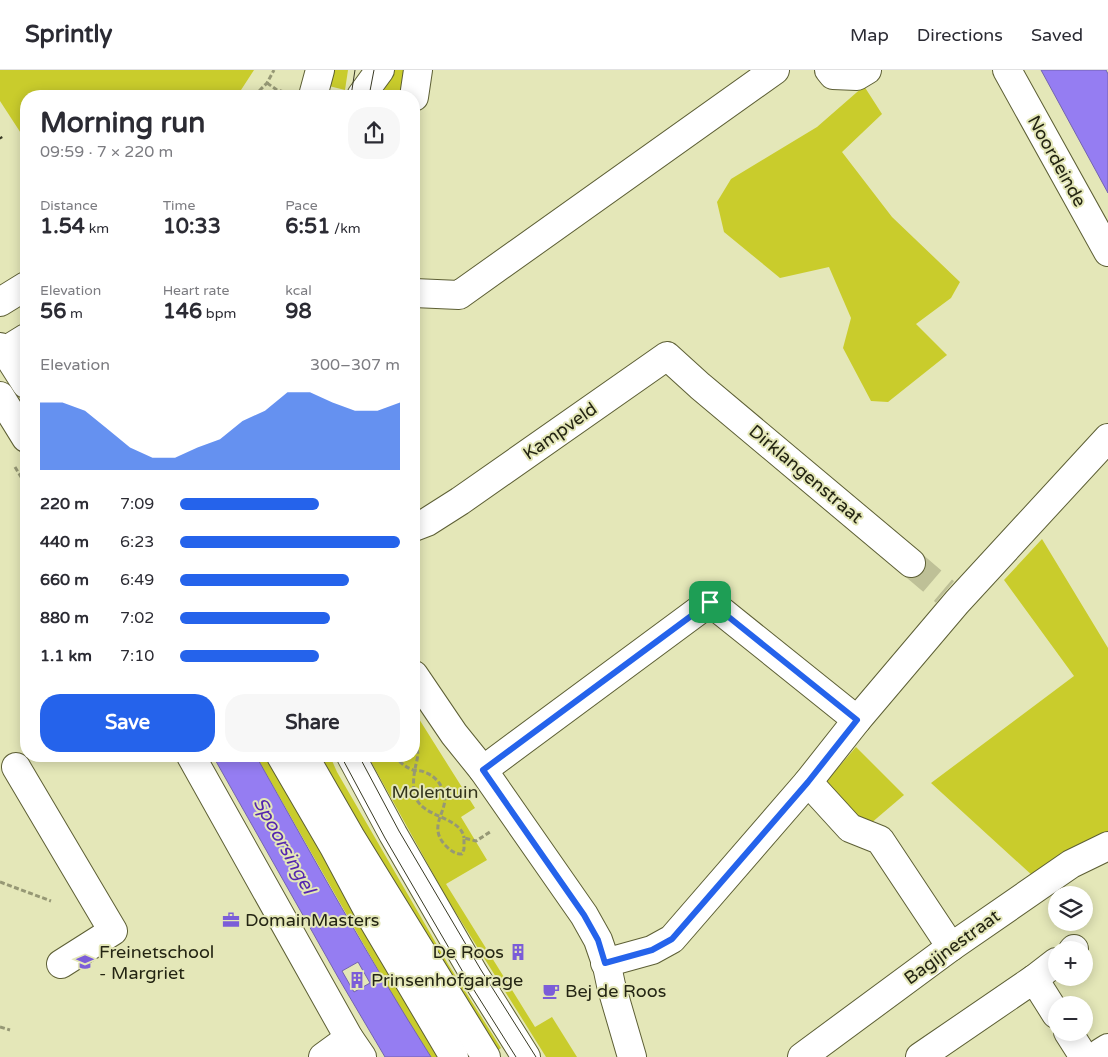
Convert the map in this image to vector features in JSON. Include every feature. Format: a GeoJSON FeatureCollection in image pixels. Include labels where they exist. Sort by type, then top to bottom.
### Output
{"type":"FeatureCollection","features":[{"type":"Feature","properties":{"kind":"street"},"geometry":{"type":"LineString","coordinates":[[304,90],[320,70]]}},
{"type":"Feature","properties":{"kind":"street"},"geometry":{"type":"LineString","coordinates":[[362,90],[366,70]]}},
{"type":"Feature","properties":{"kind":"street"},"geometry":{"type":"LineString","coordinates":[[365,90],[380,70]]}},
{"type":"Feature","properties":{"kind":"street"},"geometry":{"type":"LineString","coordinates":[[415,90],[418,70]]}},
{"type":"Feature","properties":{"kind":"street"},"geometry":{"type":"LineString","coordinates":[[420,293],[459,295],[775,70]]}},
{"type":"Feature","properties":{"kind":"street"},"geometry":{"type":"LineString","coordinates":[[829,70],[833,75],[857,76],[867,70]]}},
{"type":"Feature","properties":{"kind":"street","name":"Noordeinde"},"geometry":{"type":"LineString","coordinates":[[1007,70],[1108,252]]}},
{"type":"Feature","properties":{"kind":"street"},"geometry":{"type":"LineString","coordinates":[[0,302],[20,290]]}},
{"type":"Feature","properties":{"kind":"street"},"geometry":{"type":"LineString","coordinates":[[8,347],[20,372]]}},
{"type":"Feature","properties":{"kind":"street","name":"Kampveld"},"geometry":{"type":"LineString","coordinates":[[420,525],[460,501],[667,356],[700,386]]}},
{"type":"Feature","properties":{"kind":"street","name":"Dirklangenstraat"},"geometry":{"type":"LineString","coordinates":[[700,386],[911,563]]}},
{"type":"Feature","properties":{"kind":"street"},"geometry":{"type":"LineString","coordinates":[[0,396],[20,428]]}},
{"type":"Feature","properties":{"kind":"street"},"geometry":{"type":"LineString","coordinates":[[605,963],[652,950],[672,939],[808,782],[951,597],[1108,438]]}},
{"type":"Feature","properties":{"kind":"street"},"geometry":{"type":"LineString","coordinates":[[483,770],[710,602],[857,720]]}},
{"type":"Feature","properties":{"kind":"street"},"geometry":{"type":"LineString","coordinates":[[420,683],[454,734],[483,770],[584,915],[598,940],[605,963],[608,966],[632,1057]]}},
{"type":"Feature","properties":{"kind":"street"},"geometry":{"type":"LineString","coordinates":[[194,762],[356,1047],[323,1057]]}},
{"type":"Feature","properties":{"kind":"street"},"geometry":{"type":"LineString","coordinates":[[285,762],[342,842],[486,1057]]}},
{"type":"Feature","properties":{"kind":"street"},"geometry":{"type":"LineString","coordinates":[[307,762],[374,920],[454,1057]]}},
{"type":"Feature","properties":{"kind":"street"},"geometry":{"type":"LineString","coordinates":[[354,762],[392,834],[474,974],[526,1057]]}},
{"type":"Feature","properties":{"kind":"street"},"geometry":{"type":"LineString","coordinates":[[16,767],[113,931],[61,964]]}},
{"type":"Feature","properties":{"kind":"street"},"geometry":{"type":"LineString","coordinates":[[808,782],[850,828],[880,840],[951,947]]}},
{"type":"Feature","properties":{"kind":"street","name":"Bagijnestraat"},"geometry":{"type":"LineString","coordinates":[[802,1057],[951,947],[1071,864],[1108,846]]}},
{"type":"Feature","properties":{"kind":"street"},"geometry":{"type":"LineString","coordinates":[[920,1057],[1048,968]]}},
{"type":"Feature","properties":{"kind":"street"},"geometry":{"type":"LineString","coordinates":[[1034,979],[1048,1001]]}},
{"type":"Feature","properties":{"kind":"street"},"geometry":{"type":"LineString","coordinates":[[1074,1041],[1084,1057]]}},
{"type":"Feature","properties":{"kind":"street"},"geometry":{"type":"LineString","coordinates":[[1098,1057],[1100,1053],[1108,1048]]}},
{"type":"Feature","properties":{"kind":"path"},"geometry":{"type":"LineString","coordinates":[[260,90],[267,83],[274,70]]}},
{"type":"Feature","properties":{"kind":"path"},"geometry":{"type":"LineString","coordinates":[[267,83],[277,90]]}},
{"type":"Feature","properties":{"kind":"path"},"geometry":{"type":"LineString","coordinates":[[399,762],[414,770],[424,772],[433,777],[442,786],[445,796],[440,816],[438,832],[441,840],[450,850],[457,854],[462,854],[464,834],[459,827],[440,816],[424,808],[418,802],[414,792],[414,770],[416,762]]}},
{"type":"Feature","properties":{"kind":"path"},"geometry":{"type":"LineString","coordinates":[[464,838],[476,841]]}},
{"type":"Feature","properties":{"kind":"path"},"geometry":{"type":"LineString","coordinates":[[0,882],[51,901]]}},
{"type":"Feature","properties":{"kind":"path"},"geometry":{"type":"LineString","coordinates":[[0,1027],[10,1030]]}},
{"type":"Feature","properties":{"kind":"green space"},"geometry":{"type":"Polygon","coordinates":[[[0,70],[254,70],[241,90],[20,90],[20,132],[0,101],[0,70]]]}},
{"type":"Feature","properties":{"kind":"green space"},"geometry":{"type":"Polygon","coordinates":[[[329,70],[348,70],[345,90],[325,85],[329,70]]]}},
{"type":"Feature","properties":{"kind":"green space"},"geometry":{"type":"Polygon","coordinates":[[[392,70],[407,70],[403,90],[379,90],[392,70]]]}},
{"type":"Feature","properties":{"kind":"green space"},"geometry":{"type":"Polygon","coordinates":[[[864,86],[882,114],[842,152],[892,217],[960,282],[951,298],[916,324],[947,355],[888,402],[871,401],[843,348],[851,318],[829,267],[780,278],[724,232],[717,202],[731,179],[817,127],[864,86]]]}},
{"type":"Feature","properties":{"kind":"green space"},"geometry":{"type":"Polygon","coordinates":[[[1042,539],[1108,648],[1108,837],[1034,877],[931,783],[1074,676],[1004,580],[1042,539]]]}},
{"type":"Feature","properties":{"kind":"green space","name":"Molentuin"},"geometry":{"type":"Polygon","coordinates":[[[420,721],[475,808],[461,817],[487,860],[446,884],[535,1027],[552,1017],[577,1057],[546,1057],[446,897],[371,762],[420,762],[420,721]]]}},
{"type":"Feature","properties":{"kind":"green space"},"geometry":{"type":"Polygon","coordinates":[[[856,747],[904,795],[870,824],[854,818],[824,784],[856,747]]]}},
{"type":"Feature","properties":{"kind":"green space"},"geometry":{"type":"Polygon","coordinates":[[[259,762],[272,762],[390,976],[441,1057],[431,1057],[404,1015],[259,762]]]}},
{"type":"Feature","properties":{"kind":"green space"},"geometry":{"type":"Polygon","coordinates":[[[320,762],[333,762],[448,964],[501,1048],[491,1056],[320,762]]]}},
{"type":"Feature","properties":{"kind":"water"},"geometry":{"type":"Polygon","coordinates":[[[1041,70],[1106,70],[1108,74],[1108,193],[1041,70]]]}},
{"type":"Feature","properties":{"kind":"water","name":"Spoorsingel"},"geometry":{"type":"Polygon","coordinates":[[[216,762],[259,762],[363,945],[431,1057],[385,1057],[216,762]],[[358,962],[342,971],[354,992],[370,983],[358,962]]]}},
{"type":"Feature","properties":{"kind":"tunnel"},"geometry":{"type":"LineString","coordinates":[[911,563],[945,592]]}},
{"type":"Feature","properties":{"kind":"tram line"},"geometry":{"type":"LineString","coordinates":[[352,90],[355,70]]}},
{"type":"Feature","properties":{"kind":"tram line"},"geometry":{"type":"LineString","coordinates":[[370,90],[374,70]]}},
{"type":"Feature","properties":{"kind":"tram line"},"geometry":{"type":"LineString","coordinates":[[344,762],[385,838],[467,979],[516,1057]]}},
{"type":"Feature","properties":{"kind":"tram line"},"geometry":{"type":"LineString","coordinates":[[362,762],[399,831],[481,970],[536,1057]]}},
{"type":"Feature","properties":{"kind":"place","name":"DomainMasters"},"geometry":{"type":"Point","coordinates":[231,920]}},
{"type":"Feature","properties":{"kind":"place","name":"De Roos"},"geometry":{"type":"Point","coordinates":[518,952]}},
{"type":"Feature","properties":{"kind":"place","name":"Freinetschool - Margriet"},"geometry":{"type":"Point","coordinates":[85,962]}},
{"type":"Feature","properties":{"kind":"place","name":"Prinsenhofgarage"},"geometry":{"type":"Point","coordinates":[357,980]}},
{"type":"Feature","properties":{"kind":"place","name":"Bej de Roos"},"geometry":{"type":"Point","coordinates":[551,991]}},
{"type":"Feature","properties":{"kind":"route"},"geometry":{"type":"LineString","coordinates":[[710,602],[857,720],[808,782],[672,939],[652,950],[605,963],[598,940],[584,915],[483,770],[710,602]]}}]}
